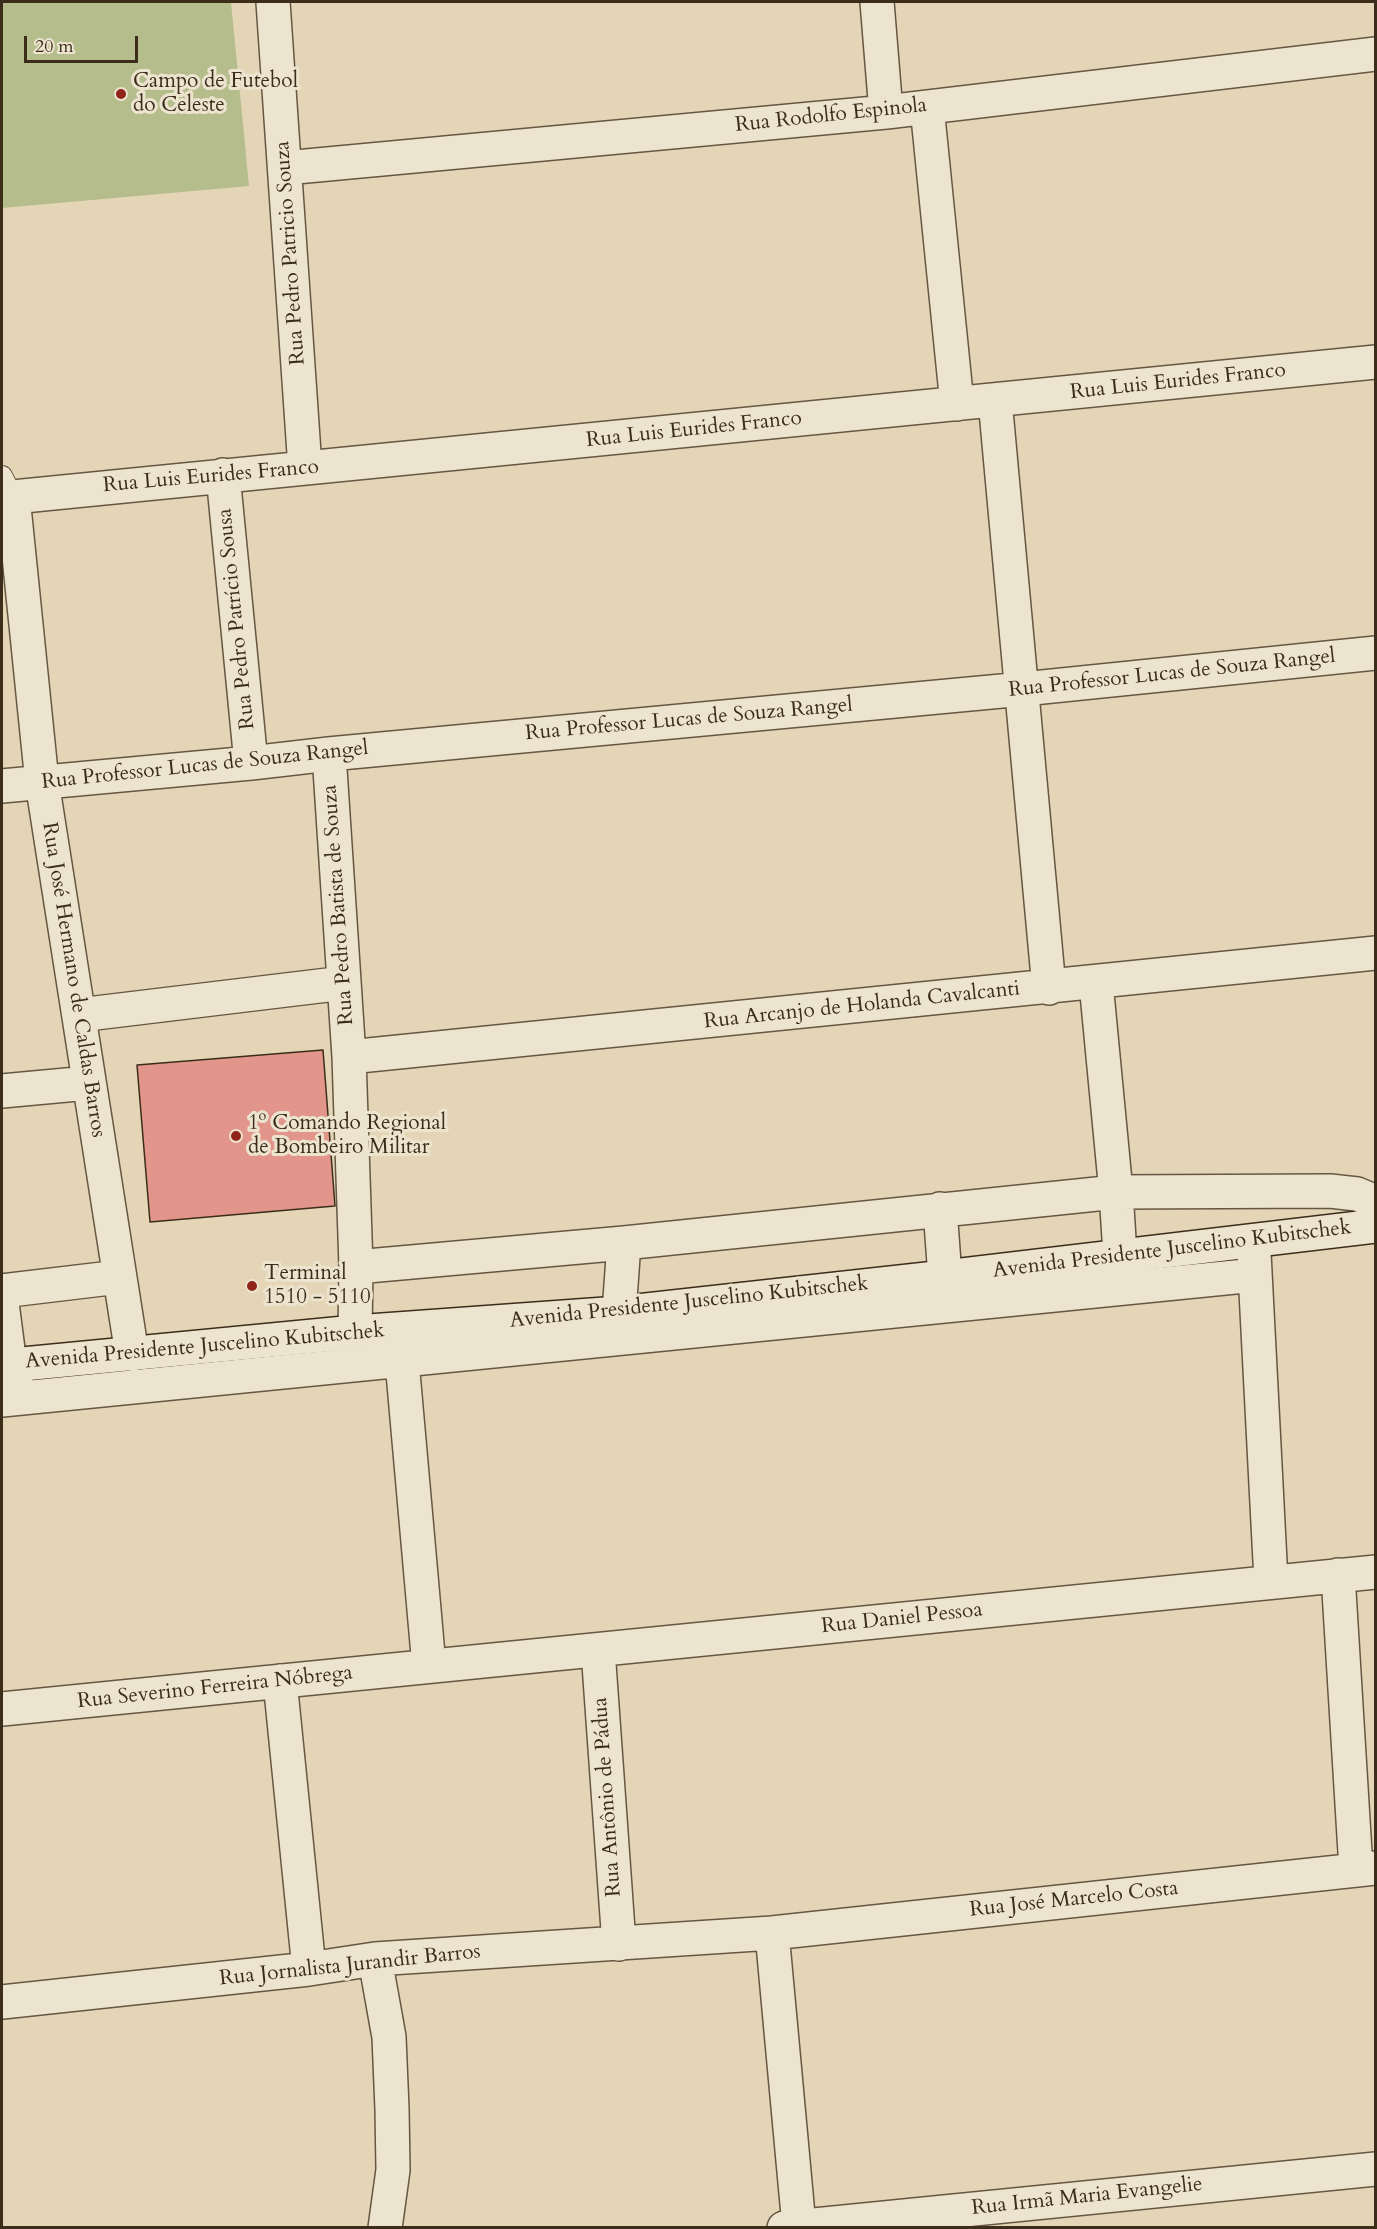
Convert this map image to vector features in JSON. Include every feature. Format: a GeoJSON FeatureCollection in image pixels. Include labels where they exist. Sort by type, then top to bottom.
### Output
{"type":"FeatureCollection","features":[{"type":"Feature","properties":{"kind":"street","name":"Rua Pedro Patricio Souza"},"geometry":{"type":"LineString","coordinates":[[273,2],[305,468]]}},
{"type":"Feature","properties":{"kind":"street"},"geometry":{"type":"LineString","coordinates":[[877,2],[886,112]]}},
{"type":"Feature","properties":{"kind":"street","name":"Rua Rodolfo Espinola"},"geometry":{"type":"LineString","coordinates":[[285,168],[886,112],[1376,54]]}},
{"type":"Feature","properties":{"kind":"street"},"geometry":{"type":"LineString","coordinates":[[927,107],[957,404]]}},
{"type":"Feature","properties":{"kind":"street","name":"Rua Luis Eurides Franco"},"geometry":{"type":"LineString","coordinates":[[7,486],[223,475],[305,468],[1376,362]]}},
{"type":"Feature","properties":{"kind":"street"},"geometry":{"type":"LineString","coordinates":[[995,400],[1049,988]]}},
{"type":"Feature","properties":{"kind":"street","name":"Rua Pedro Patrício Sousa"},"geometry":{"type":"LineString","coordinates":[[223,475],[251,763]]}},
{"type":"Feature","properties":{"kind":"street","name":"Rua José Hermano de Caldas Barros"},"geometry":{"type":"LineString","coordinates":[[7,486],[42,782],[132,1354]]}},
{"type":"Feature","properties":{"kind":"street","name":"Rua Professor Lucas de Souza Rangel"},"geometry":{"type":"LineString","coordinates":[[2,786],[1376,654]]}},
{"type":"Feature","properties":{"kind":"street","name":"Rua Pedro Batista de Souza"},"geometry":{"type":"LineString","coordinates":[[329,754],[349,1057]]}},
{"type":"Feature","properties":{"kind":"street","name":"Rua Arcanjo de Holanda Cavalcanti"},"geometry":{"type":"LineString","coordinates":[[349,1057],[1049,988],[1376,953]]}},
{"type":"Feature","properties":{"kind":"street"},"geometry":{"type":"LineString","coordinates":[[79,1015],[344,983]]}},
{"type":"Feature","properties":{"kind":"street"},"geometry":{"type":"LineString","coordinates":[[1096,983],[1120,1255]]}},
{"type":"Feature","properties":{"kind":"street"},"geometry":{"type":"LineString","coordinates":[[349,1057],[356,1267],[355,1332]]}},
{"type":"Feature","properties":{"kind":"street"},"geometry":{"type":"LineString","coordinates":[[2,1091],[88,1083]]}},
{"type":"Feature","properties":{"kind":"street"},"geometry":{"type":"LineString","coordinates":[[356,1267],[624,1243],[1116,1192],[1330,1191],[1357,1194],[1376,1202]]}},
{"type":"Feature","properties":{"kind":"street"},"geometry":{"type":"LineString","coordinates":[[940,1209],[945,1277]]}},
{"type":"Feature","properties":{"kind":"street","name":"Avenida Presidente Juscelino Kubitschek"},"geometry":{"type":"LineString","coordinates":[[6,1365],[355,1332],[401,1344],[619,1313],[694,1318],[945,1277],[1376,1226]]}},
{"type":"Feature","properties":{"kind":"street"},"geometry":{"type":"LineString","coordinates":[[1253,1241],[1271,1581]]}},
{"type":"Feature","properties":{"kind":"street"},"geometry":{"type":"LineString","coordinates":[[619,1313],[624,1243]]}},
{"type":"Feature","properties":{"kind":"street"},"geometry":{"type":"LineString","coordinates":[[2,1303],[6,1365],[11,1399],[401,1344],[694,1318],[1255,1275]]}},
{"type":"Feature","properties":{"kind":"street"},"geometry":{"type":"LineString","coordinates":[[2,1291],[119,1277]]}},
{"type":"Feature","properties":{"kind":"street"},"geometry":{"type":"LineString","coordinates":[[401,1344],[429,1666]]}},
{"type":"Feature","properties":{"kind":"street","name":"Rua Daniel Pessoa"},"geometry":{"type":"LineString","coordinates":[[429,1666],[1376,1572]]}},
{"type":"Feature","properties":{"kind":"street"},"geometry":{"type":"LineString","coordinates":[[1338,1575],[1366,1869]]}},
{"type":"Feature","properties":{"kind":"street","name":"Rua Antônio de Pádua"},"geometry":{"type":"LineString","coordinates":[[598,1650],[619,1944]]}},
{"type":"Feature","properties":{"kind":"street","name":"Rua Severino Ferreira Nóbrega"},"geometry":{"type":"LineString","coordinates":[[2,1709],[429,1666]]}},
{"type":"Feature","properties":{"kind":"street"},"geometry":{"type":"LineString","coordinates":[[280,1681],[309,1969]]}},
{"type":"Feature","properties":{"kind":"street","name":"Rua José Marcelo Costa"},"geometry":{"type":"LineString","coordinates":[[772,1933],[1366,1869]]}},
{"type":"Feature","properties":{"kind":"street"},"geometry":{"type":"LineString","coordinates":[[772,1933],[792,2227]]}},
{"type":"Feature","properties":{"kind":"street","name":"Rua Jornalista Jurandir Barros"},"geometry":{"type":"LineString","coordinates":[[2,2002],[309,1969],[375,1959],[772,1933]]}},
{"type":"Feature","properties":{"kind":"street"},"geometry":{"type":"LineString","coordinates":[[375,1959],[389,2037],[392,2109],[393,2170],[385,2228]]}},
{"type":"Feature","properties":{"kind":"street","name":"Rua Irmã Maria Evangelie"},"geometry":{"type":"LineString","coordinates":[[792,2227],[858,2224],[1376,2169]]}},
{"type":"Feature","properties":{"kind":"green space","name":"Campo de Futebol do Celeste"},"geometry":{"type":"Polygon","coordinates":[[[2,2],[231,2],[249,186],[2,208],[2,2]]]}},
{"type":"Feature","properties":{"kind":"building","name":"1º Comando Regional de Bombeiro Militar"},"geometry":{"type":"Polygon","coordinates":[[[323,1050],[335,1206],[150,1222],[137,1065],[323,1050]]]}},
{"type":"Feature","properties":{"kind":"place","name":"Campo de Futebol do Celeste"},"geometry":{"type":"Point","coordinates":[121,94]}},
{"type":"Feature","properties":{"kind":"place","name":"1º Comando Regional de Bombeiro Militar"},"geometry":{"type":"Point","coordinates":[236,1136]}},
{"type":"Feature","properties":{"kind":"place","name":"Terminal 1510 - 5110"},"geometry":{"type":"Point","coordinates":[252,1286]}}]}
